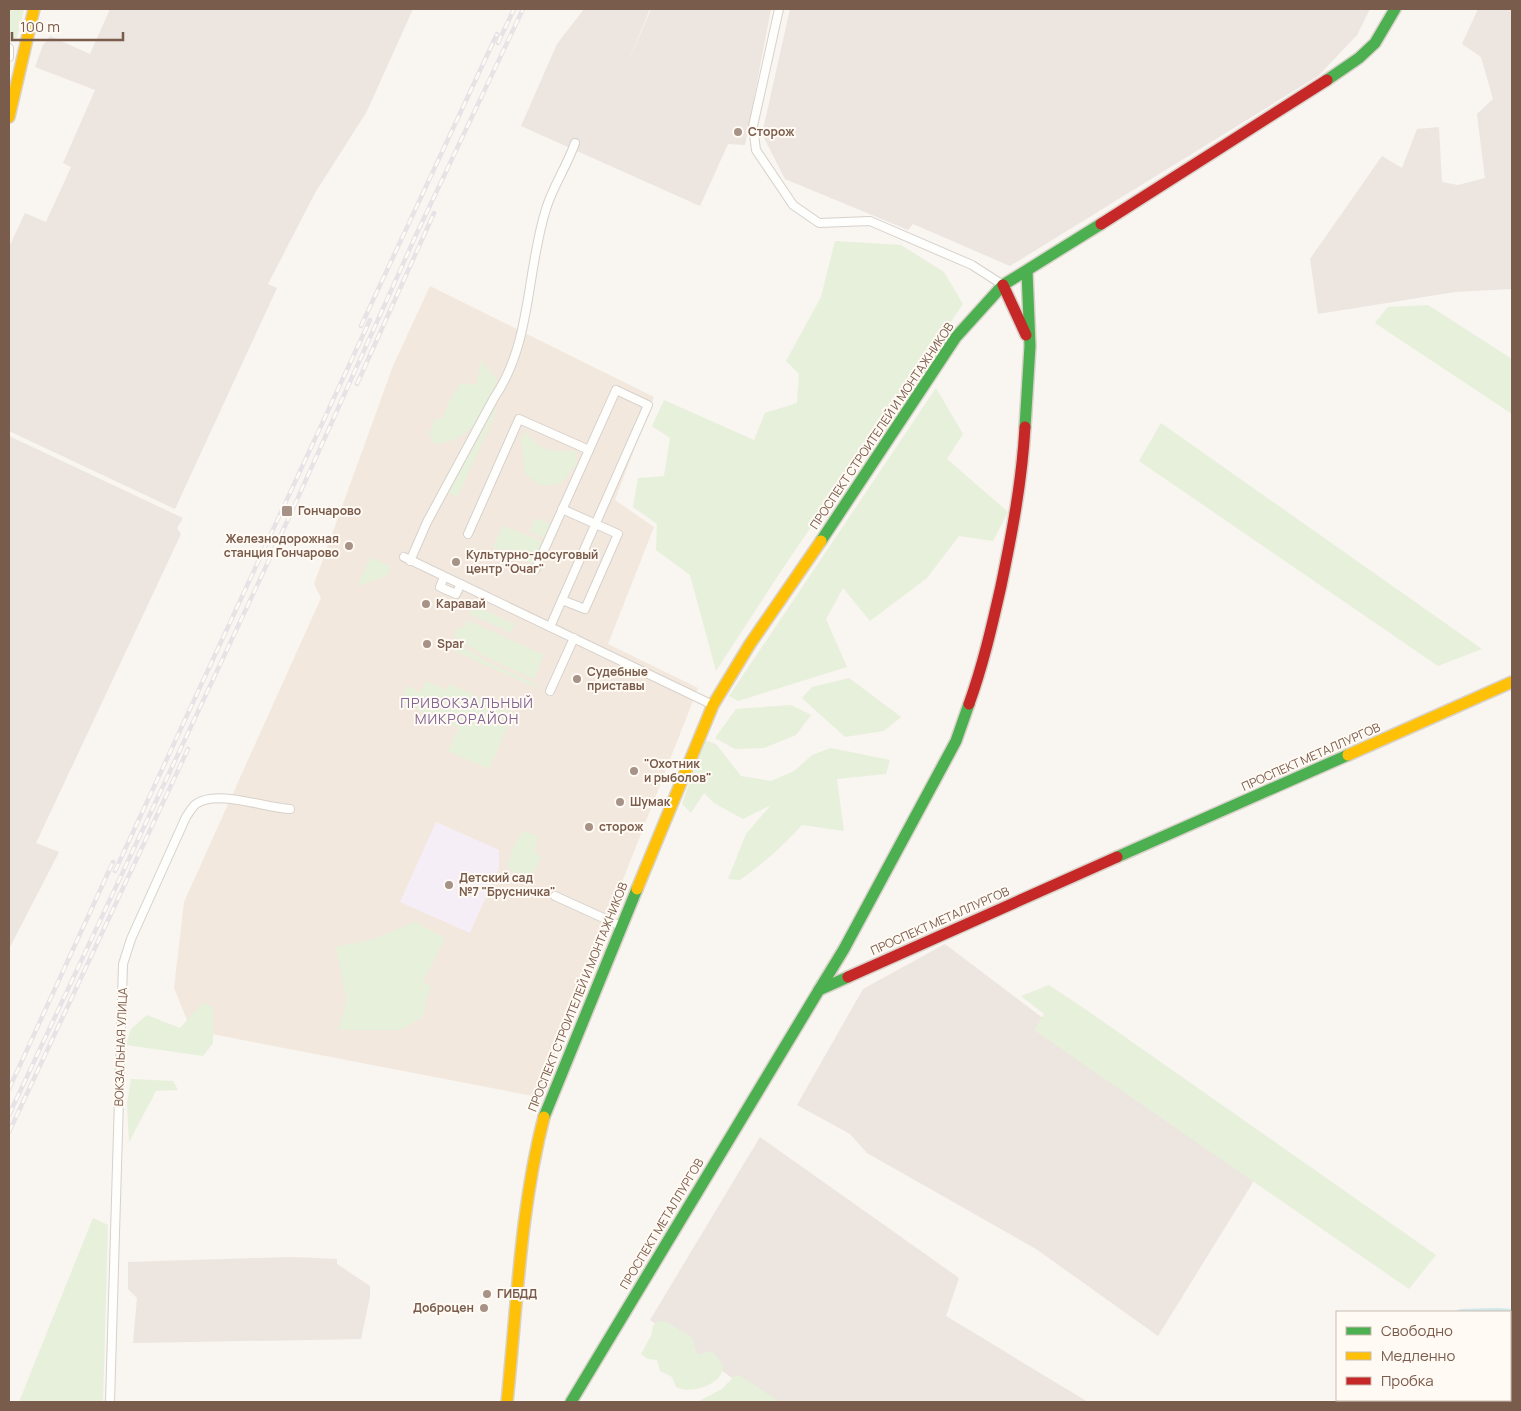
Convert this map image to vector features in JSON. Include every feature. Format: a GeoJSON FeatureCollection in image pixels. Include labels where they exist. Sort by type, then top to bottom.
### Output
{"type":"FeatureCollection","features":[{"type":"Feature","properties":{"kind":"street"},"geometry":{"type":"LineString","coordinates":[[9,117],[34,9]]}},
{"type":"Feature","properties":{"kind":"street"},"geometry":{"type":"LineString","coordinates":[[779,9],[753,126],[756,150],[793,205],[819,223],[870,221],[972,265],[1002,285],[1021,320],[1030,346]]}},
{"type":"Feature","properties":{"kind":"street","name":"ПРОСПЕКТ СТРОИТЕЛЕЙ И МОНТАЖНИКОВ"},"geometry":{"type":"LineString","coordinates":[[507,1402],[526,1220],[541,1123],[552,1091],[713,705],[750,644],[827,534],[956,337],[1002,285],[1305,95],[1359,58],[1374,43],[1395,9]]}},
{"type":"Feature","properties":{"kind":"street"},"geometry":{"type":"LineString","coordinates":[[9,48],[9,57]]}},
{"type":"Feature","properties":{"kind":"street"},"geometry":{"type":"LineString","coordinates":[[575,143],[568,166],[546,208],[530,298],[505,382],[494,398],[407,559],[713,705]]}},
{"type":"Feature","properties":{"kind":"street"},"geometry":{"type":"LineString","coordinates":[[819,990],[844,949],[956,740],[984,663],[1012,534],[1023,465],[1030,346],[1027,271]]}},
{"type":"Feature","properties":{"kind":"street"},"geometry":{"type":"LineString","coordinates":[[535,570],[616,390],[648,405],[550,627]]}},
{"type":"Feature","properties":{"kind":"street"},"geometry":{"type":"LineString","coordinates":[[468,534],[519,419],[589,450]]}},
{"type":"Feature","properties":{"kind":"street"},"geometry":{"type":"LineString","coordinates":[[562,509],[618,534],[585,609],[562,600]]}},
{"type":"Feature","properties":{"kind":"street"},"geometry":{"type":"LineString","coordinates":[[550,691],[574,638]]}},
{"type":"Feature","properties":{"kind":"street","name":"ПРОСПЕКТ МЕТАЛЛУРГОВ"},"geometry":{"type":"LineString","coordinates":[[571,1402],[819,990],[1512,682]]}},
{"type":"Feature","properties":{"kind":"street","name":"ВОКЗАЛЬНАЯ УЛИЦА"},"geometry":{"type":"LineString","coordinates":[[110,1402],[123,964],[131,939],[186,817],[195,804],[210,798],[290,809]]}},
{"type":"Feature","properties":{"kind":"street"},"geometry":{"type":"LineString","coordinates":[[555,896],[621,926]]}},
{"type":"Feature","properties":{"kind":"shaded area"},"geometry":{"type":"Polygon","coordinates":[[[110,9],[413,9],[367,111],[315,193],[268,284],[277,288],[175,509],[9,431],[9,247],[25,213],[46,222],[71,167],[63,163],[95,90],[35,67],[43,45],[50,36],[90,54],[110,9]]]}},
{"type":"Feature","properties":{"kind":"shaded area"},"geometry":{"type":"Polygon","coordinates":[[[584,9],[650,9],[626,67],[651,9],[771,9],[745,145],[728,144],[700,206],[521,126],[557,44],[584,9]]]}},
{"type":"Feature","properties":{"kind":"shaded area"},"geometry":{"type":"Polygon","coordinates":[[[790,9],[1370,9],[1357,35],[1318,76],[1010,266],[913,224],[908,230],[785,179],[762,134],[790,9]]]}},
{"type":"Feature","properties":{"kind":"shaded area"},"geometry":{"type":"Polygon","coordinates":[[[1478,9],[1512,9],[1512,289],[1455,292],[1318,314],[1310,259],[1382,156],[1402,168],[1417,129],[1439,127],[1442,182],[1458,185],[1485,178],[1477,114],[1493,99],[1481,57],[1462,44],[1478,9]]]}},
{"type":"Feature","properties":{"kind":"shaded area","name":"ПРИВОКЗАЛЬНЫЙ МИКРОРАЙОН"},"geometry":{"type":"Polygon","coordinates":[[[430,286],[654,397],[615,500],[654,527],[608,644],[698,688],[538,1097],[191,1030],[174,988],[184,902],[321,598],[314,584],[393,366],[430,286]]]}},
{"type":"Feature","properties":{"kind":"shaded area"},"geometry":{"type":"Polygon","coordinates":[[[9,436],[183,518],[177,528],[181,534],[36,843],[59,852],[9,949],[9,436]]]}},
{"type":"Feature","properties":{"kind":"shaded area","name":"Детский сад №7 \"Брусничка\""},"geometry":{"type":"Polygon","coordinates":[[[436,822],[499,850],[499,868],[470,933],[400,902],[436,822]]]}},
{"type":"Feature","properties":{"kind":"shaded area"},"geometry":{"type":"Polygon","coordinates":[[[945,944],[1255,1179],[1158,1336],[1036,1249],[867,1153],[850,1134],[797,1105],[863,989],[945,944]]]}},
{"type":"Feature","properties":{"kind":"shaded area"},"geometry":{"type":"Polygon","coordinates":[[[760,1137],[959,1278],[946,1316],[1088,1402],[766,1402],[650,1320],[760,1137]]]}},
{"type":"Feature","properties":{"kind":"shaded area"},"geometry":{"type":"Polygon","coordinates":[[[292,1257],[337,1259],[337,1264],[370,1286],[370,1296],[361,1339],[133,1343],[137,1298],[128,1289],[128,1262],[292,1257]]]}},
{"type":"Feature","properties":{"kind":"green space"},"geometry":{"type":"Polygon","coordinates":[[[9,9],[24,9],[16,42],[9,41],[9,9]]]}},
{"type":"Feature","properties":{"kind":"green space"},"geometry":{"type":"Polygon","coordinates":[[[835,241],[901,245],[944,272],[963,304],[781,571],[716,671],[690,575],[656,550],[657,524],[633,507],[638,478],[664,476],[670,438],[652,426],[664,400],[754,440],[765,413],[797,403],[799,374],[786,361],[821,297],[835,241]]]}},
{"type":"Feature","properties":{"kind":"green space"},"geometry":{"type":"Polygon","coordinates":[[[1428,305],[1512,359],[1512,414],[1375,323],[1388,307],[1428,305]]]}},
{"type":"Feature","properties":{"kind":"green space"},"geometry":{"type":"Polygon","coordinates":[[[480,360],[498,380],[482,414],[468,431],[459,437],[448,442],[434,444],[429,434],[435,420],[443,418],[452,395],[461,383],[477,385],[480,360]]]}},
{"type":"Feature","properties":{"kind":"green space"},"geometry":{"type":"Polygon","coordinates":[[[936,388],[963,434],[947,459],[1008,512],[993,541],[959,536],[927,578],[870,621],[843,588],[826,619],[847,667],[738,701],[729,696],[936,388]]]}},
{"type":"Feature","properties":{"kind":"green space"},"geometry":{"type":"Polygon","coordinates":[[[498,408],[457,498],[448,492],[494,410],[498,408]]]}},
{"type":"Feature","properties":{"kind":"green space"},"geometry":{"type":"Polygon","coordinates":[[[1161,423],[1482,649],[1438,666],[1139,461],[1161,423]]]}},
{"type":"Feature","properties":{"kind":"green space"},"geometry":{"type":"Polygon","coordinates":[[[525,431],[536,443],[547,449],[553,451],[576,451],[577,464],[560,484],[541,486],[525,474],[521,440],[525,431]]]}},
{"type":"Feature","properties":{"kind":"green space"},"geometry":{"type":"Polygon","coordinates":[[[536,518],[551,525],[545,538],[529,531],[536,518]]]}},
{"type":"Feature","properties":{"kind":"green space"},"geometry":{"type":"Polygon","coordinates":[[[503,525],[543,542],[533,564],[493,547],[503,525]]]}},
{"type":"Feature","properties":{"kind":"green space"},"geometry":{"type":"Polygon","coordinates":[[[371,557],[391,567],[387,576],[357,586],[371,557]]]}},
{"type":"Feature","properties":{"kind":"green space"},"geometry":{"type":"Polygon","coordinates":[[[461,599],[515,624],[511,633],[470,614],[469,609],[459,604],[461,599]]]}},
{"type":"Feature","properties":{"kind":"green space"},"geometry":{"type":"Polygon","coordinates":[[[467,620],[544,655],[534,679],[484,656],[454,637],[456,630],[464,627],[467,620]]]}},
{"type":"Feature","properties":{"kind":"green space"},"geometry":{"type":"Polygon","coordinates":[[[452,640],[485,661],[534,683],[539,689],[445,647],[452,640]]]}},
{"type":"Feature","properties":{"kind":"green space"},"geometry":{"type":"Polygon","coordinates":[[[849,678],[901,717],[884,731],[845,737],[802,698],[812,687],[849,678]]]}},
{"type":"Feature","properties":{"kind":"green space"},"geometry":{"type":"Polygon","coordinates":[[[426,681],[447,690],[450,684],[514,713],[489,769],[448,751],[459,728],[400,702],[407,686],[420,692],[426,681]]]}},
{"type":"Feature","properties":{"kind":"green space"},"geometry":{"type":"Polygon","coordinates":[[[791,705],[811,715],[796,735],[764,748],[735,749],[715,738],[736,709],[791,705]]]}},
{"type":"Feature","properties":{"kind":"green space"},"geometry":{"type":"Polygon","coordinates":[[[704,740],[716,744],[741,776],[771,781],[794,771],[812,755],[831,748],[890,760],[886,774],[837,779],[844,831],[802,825],[788,840],[740,880],[728,879],[746,834],[771,805],[743,819],[714,803],[704,793],[691,813],[682,804],[704,740]]]}},
{"type":"Feature","properties":{"kind":"green space"},"geometry":{"type":"Polygon","coordinates":[[[524,831],[538,836],[535,851],[541,857],[530,879],[507,868],[513,847],[524,831]]]}},
{"type":"Feature","properties":{"kind":"green space"},"geometry":{"type":"Polygon","coordinates":[[[415,922],[445,938],[423,982],[431,987],[422,1017],[401,1030],[338,1030],[347,1000],[336,947],[371,940],[415,922]]]}},
{"type":"Feature","properties":{"kind":"green space"},"geometry":{"type":"Polygon","coordinates":[[[1049,985],[1436,1255],[1409,1289],[1034,1030],[1044,1014],[1021,996],[1049,985]]]}},
{"type":"Feature","properties":{"kind":"green space"},"geometry":{"type":"Polygon","coordinates":[[[203,1003],[213,1007],[213,1043],[203,1056],[126,1045],[131,1029],[147,1015],[180,1028],[203,1003]]]}},
{"type":"Feature","properties":{"kind":"green space"},"geometry":{"type":"Polygon","coordinates":[[[131,1079],[173,1081],[178,1090],[156,1091],[129,1142],[127,1104],[131,1079]]]}},
{"type":"Feature","properties":{"kind":"green space"},"geometry":{"type":"Polygon","coordinates":[[[93,1218],[108,1225],[103,1402],[19,1402],[93,1218]]]}},
{"type":"Feature","properties":{"kind":"green space"},"geometry":{"type":"Polygon","coordinates":[[[658,1321],[665,1321],[693,1338],[696,1352],[700,1354],[713,1351],[723,1366],[722,1372],[713,1383],[690,1390],[676,1387],[672,1377],[660,1371],[657,1360],[648,1359],[641,1354],[651,1336],[653,1326],[658,1321]]]}},
{"type":"Feature","properties":{"kind":"green space"},"geometry":{"type":"Polygon","coordinates":[[[734,1376],[741,1376],[780,1402],[697,1402],[722,1389],[734,1376]]]}},
{"type":"Feature","properties":{"kind":"water"},"geometry":{"type":"Polygon","coordinates":[[[1461,1309],[1512,1309],[1512,1402],[1364,1402],[1511,1401],[1511,1311],[1455,1311],[1461,1309]]]}},
{"type":"Feature","properties":{"kind":"railway"},"geometry":{"type":"LineString","coordinates":[[498,43],[514,9]]}},
{"type":"Feature","properties":{"kind":"railway"},"geometry":{"type":"LineString","coordinates":[[9,1115],[291,513],[416,235],[523,9]]}},
{"type":"Feature","properties":{"kind":"railway"},"geometry":{"type":"LineString","coordinates":[[361,326],[497,34]]}},
{"type":"Feature","properties":{"kind":"railway"},"geometry":{"type":"LineString","coordinates":[[357,384],[434,213]]}},
{"type":"Feature","properties":{"kind":"railway"},"geometry":{"type":"LineString","coordinates":[[115,871],[370,320]]}},
{"type":"Feature","properties":{"kind":"railway"},"geometry":{"type":"LineString","coordinates":[[9,1132],[188,749]]}},
{"type":"Feature","properties":{"kind":"railway"},"geometry":{"type":"LineString","coordinates":[[9,1089],[113,862]]}},
{"type":"Feature","properties":{"kind":"traffic: fast"},"geometry":{"type":"LineString","coordinates":[[1327,80],[1359,58],[1375,43],[1395,9]]}},
{"type":"Feature","properties":{"kind":"traffic: fast"},"geometry":{"type":"LineString","coordinates":[[821,541],[956,337],[1003,285],[1101,224]]}},
{"type":"Feature","properties":{"kind":"traffic: fast"},"geometry":{"type":"LineString","coordinates":[[1025,427],[1030,346],[1027,271]]}},
{"type":"Feature","properties":{"kind":"traffic: fast"},"geometry":{"type":"LineString","coordinates":[[819,990],[844,949],[956,741],[969,704]]}},
{"type":"Feature","properties":{"kind":"traffic: fast"},"geometry":{"type":"LineString","coordinates":[[1117,857],[1348,755]]}},
{"type":"Feature","properties":{"kind":"traffic: fast"},"geometry":{"type":"LineString","coordinates":[[544,1117],[637,889]]}},
{"type":"Feature","properties":{"kind":"traffic: fast"},"geometry":{"type":"LineString","coordinates":[[571,1402],[819,990],[848,977]]}},
{"type":"Feature","properties":{"kind":"traffic: slow"},"geometry":{"type":"LineString","coordinates":[[9,117],[34,9]]}},
{"type":"Feature","properties":{"kind":"traffic: slow"},"geometry":{"type":"LineString","coordinates":[[637,889],[713,705],[750,644],[821,541]]}},
{"type":"Feature","properties":{"kind":"traffic: slow"},"geometry":{"type":"LineString","coordinates":[[1348,755],[1512,682]]}},
{"type":"Feature","properties":{"kind":"traffic: slow"},"geometry":{"type":"LineString","coordinates":[[507,1402],[524,1223],[544,1117]]}},
{"type":"Feature","properties":{"kind":"traffic: jam"},"geometry":{"type":"LineString","coordinates":[[1101,224],[1327,80]]}},
{"type":"Feature","properties":{"kind":"traffic: jam"},"geometry":{"type":"LineString","coordinates":[[1003,285],[1026,335]]}},
{"type":"Feature","properties":{"kind":"traffic: jam"},"geometry":{"type":"LineString","coordinates":[[969,704],[979,675],[998,601],[1013,527],[1025,427]]}},
{"type":"Feature","properties":{"kind":"traffic: jam"},"geometry":{"type":"LineString","coordinates":[[848,977],[1117,857]]}},
{"type":"Feature","properties":{"kind":"place","name":"Сторож"},"geometry":{"type":"Point","coordinates":[738,132]}},
{"type":"Feature","properties":{"kind":"place","name":"Гончарово"},"geometry":{"type":"Point","coordinates":[287,511]}},
{"type":"Feature","properties":{"kind":"place","name":"Железнодорожная станция Гончарово"},"geometry":{"type":"Point","coordinates":[349,546]}},
{"type":"Feature","properties":{"kind":"place","name":"Культурно-досуговый центр \"Очаг\""},"geometry":{"type":"Point","coordinates":[456,562]}},
{"type":"Feature","properties":{"kind":"place","name":"Каравай"},"geometry":{"type":"Point","coordinates":[426,604]}},
{"type":"Feature","properties":{"kind":"place","name":"Spar"},"geometry":{"type":"Point","coordinates":[427,644]}},
{"type":"Feature","properties":{"kind":"place","name":"Судебные приставы"},"geometry":{"type":"Point","coordinates":[577,679]}},
{"type":"Feature","properties":{"kind":"place","name":"\"Охотник и рыболов\""},"geometry":{"type":"Point","coordinates":[634,771]}},
{"type":"Feature","properties":{"kind":"place","name":"Шумак"},"geometry":{"type":"Point","coordinates":[620,802]}},
{"type":"Feature","properties":{"kind":"place","name":"сторож"},"geometry":{"type":"Point","coordinates":[589,827]}},
{"type":"Feature","properties":{"kind":"place","name":"Детский сад №7 \"Брусничка\""},"geometry":{"type":"Point","coordinates":[449,885]}},
{"type":"Feature","properties":{"kind":"place","name":"ГИБДД"},"geometry":{"type":"Point","coordinates":[487,1294]}},
{"type":"Feature","properties":{"kind":"place","name":"Доброцен"},"geometry":{"type":"Point","coordinates":[484,1308]}},
{"type":"Feature","properties":{"kind":"district","name":"ПРИВОКЗАЛЬНЫЙ МИКРОРАЙОН"},"geometry":{"type":"Point","coordinates":[467,712]}}]}
